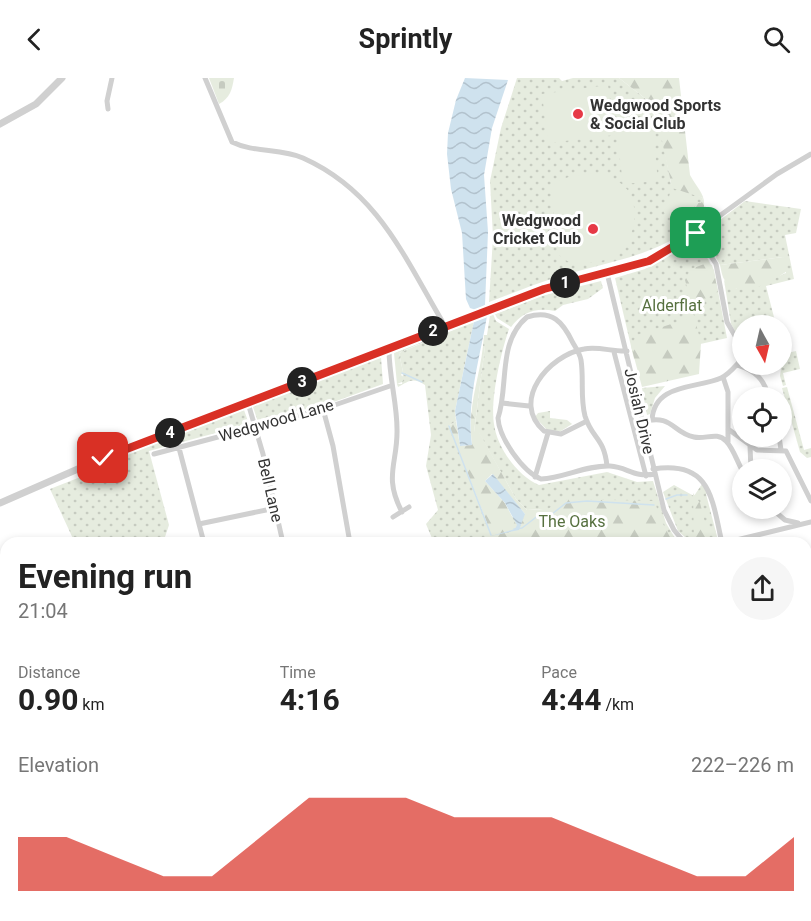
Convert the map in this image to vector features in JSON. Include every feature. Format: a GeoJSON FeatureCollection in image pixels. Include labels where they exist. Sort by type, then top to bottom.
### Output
{"type":"FeatureCollection","features":[{"type":"Feature","properties":{"kind":"street"},"geometry":{"type":"LineString","coordinates":[[0,124],[36,104],[62,78]]}},
{"type":"Feature","properties":{"kind":"street"},"geometry":{"type":"LineString","coordinates":[[108,109],[106,101],[112,78]]}},
{"type":"Feature","properties":{"kind":"street"},"geometry":{"type":"LineString","coordinates":[[205,78],[232,142],[301,157],[330,171],[366,200],[384,222],[445,326]]}},
{"type":"Feature","properties":{"kind":"street"},"geometry":{"type":"LineString","coordinates":[[0,503],[103,458],[544,289],[649,261],[696,233],[777,174],[811,154]]}},
{"type":"Feature","properties":{"kind":"street"},"geometry":{"type":"LineString","coordinates":[[696,233],[716,264],[727,322],[732,331]]}},
{"type":"Feature","properties":{"kind":"street","name":"Josiah Drive"},"geometry":{"type":"LineString","coordinates":[[607,273],[664,510],[674,530],[680,537]]}},
{"type":"Feature","properties":{"kind":"street"},"geometry":{"type":"LineString","coordinates":[[607,466],[604,446],[590,430],[587,421],[582,399],[581,361],[577,351],[558,319],[544,314],[527,317],[515,330],[507,356],[499,426],[514,455],[535,477],[547,479],[607,466],[646,476],[654,471],[683,468],[704,481],[711,497],[721,537]]}},
{"type":"Feature","properties":{"kind":"street"},"geometry":{"type":"LineString","coordinates":[[587,421],[561,434],[548,434],[532,416],[529,406],[539,380],[554,364],[577,351],[592,348],[614,352],[627,351]]}},
{"type":"Feature","properties":{"kind":"street"},"geometry":{"type":"LineString","coordinates":[[388,349],[390,386],[397,429],[392,481],[402,512]]}},
{"type":"Feature","properties":{"kind":"street"},"geometry":{"type":"LineString","coordinates":[[614,352],[646,476]]}},
{"type":"Feature","properties":{"kind":"street"},"geometry":{"type":"LineString","coordinates":[[652,420],[657,401],[665,394],[723,377],[732,369]]}},
{"type":"Feature","properties":{"kind":"street"},"geometry":{"type":"LineString","coordinates":[[723,377],[728,392],[728,442],[736,459]]}},
{"type":"Feature","properties":{"kind":"street","name":"Wedgwood Lane"},"geometry":{"type":"LineString","coordinates":[[154,454],[161,449],[179,448],[323,409],[390,386]]}},
{"type":"Feature","properties":{"kind":"street","name":"Bell Lane"},"geometry":{"type":"LineString","coordinates":[[248,403],[282,537]]}},
{"type":"Feature","properties":{"kind":"street"},"geometry":{"type":"LineString","coordinates":[[502,403],[529,406]]}},
{"type":"Feature","properties":{"kind":"street"},"geometry":{"type":"LineString","coordinates":[[323,409],[333,447],[349,537]]}},
{"type":"Feature","properties":{"kind":"street"},"geometry":{"type":"LineString","coordinates":[[642,422],[652,420],[675,425],[690,436],[717,436],[728,442]]}},
{"type":"Feature","properties":{"kind":"street"},"geometry":{"type":"LineString","coordinates":[[728,429],[732,432]]}},
{"type":"Feature","properties":{"kind":"street"},"geometry":{"type":"LineString","coordinates":[[535,477],[548,434]]}},
{"type":"Feature","properties":{"kind":"street"},"geometry":{"type":"LineString","coordinates":[[752,447],[762,451],[786,451],[811,501]]}},
{"type":"Feature","properties":{"kind":"street"},"geometry":{"type":"LineString","coordinates":[[179,448],[202,537]]}},
{"type":"Feature","properties":{"kind":"street"},"geometry":{"type":"LineString","coordinates":[[393,517],[410,507]]}},
{"type":"Feature","properties":{"kind":"street"},"geometry":{"type":"LineString","coordinates":[[199,524],[276,508]]}},
{"type":"Feature","properties":{"kind":"street"},"geometry":{"type":"LineString","coordinates":[[784,519],[808,523]]}},
{"type":"Feature","properties":{"kind":"street"},"geometry":{"type":"LineString","coordinates":[[748,537],[808,523]]}},
{"type":"Feature","properties":{"kind":"green space"},"geometry":{"type":"Polygon","coordinates":[[[209,78],[234,78],[230,93],[219,104],[209,78]]]}},
{"type":"Feature","properties":{"kind":"green space","name":"Wedgwood Sports & Social Club"},"geometry":{"type":"Polygon","coordinates":[[[517,78],[559,78],[562,81],[573,78],[619,78],[646,99],[661,130],[671,184],[703,198],[701,203],[698,202],[700,219],[705,206],[708,217],[670,241],[634,256],[554,278],[489,302],[493,237],[490,181],[501,128],[517,78]]]}},
{"type":"Feature","properties":{"kind":"green space"},"geometry":{"type":"Polygon","coordinates":[[[619,78],[679,78],[690,175],[703,198],[672,188],[657,117],[646,99],[619,78]]]}},
{"type":"Feature","properties":{"kind":"green space","name":"Wedgwood Sports & Social Club"},"geometry":{"type":"Polygon","coordinates":[[[608,85],[615,135],[548,143],[542,94],[608,85]]]}},
{"type":"Feature","properties":{"kind":"green space","name":"Wedgwood Sports & Social Club"},"geometry":{"type":"Polygon","coordinates":[[[652,123],[658,181],[623,184],[616,127],[652,123]]]}},
{"type":"Feature","properties":{"kind":"green space","name":"Wedgwood Cricket Club"},"geometry":{"type":"Polygon","coordinates":[[[600,173],[617,181],[628,190],[633,201],[633,228],[626,245],[614,256],[587,263],[571,263],[558,254],[551,187],[567,177],[600,173]]]}},
{"type":"Feature","properties":{"kind":"green space"},"geometry":{"type":"Polygon","coordinates":[[[671,190],[697,197],[690,221],[664,213],[671,190]]]}},
{"type":"Feature","properties":{"kind":"green space"},"geometry":{"type":"Polygon","coordinates":[[[703,198],[703,212],[700,219],[692,223],[697,202],[701,203],[703,198]]]}},
{"type":"Feature","properties":{"kind":"green space"},"geometry":{"type":"Polygon","coordinates":[[[745,201],[801,209],[796,233],[785,235],[794,279],[766,286],[773,315],[732,315],[732,326],[724,280],[737,289],[757,285],[786,273],[783,257],[720,265],[703,233],[745,201]]]}},
{"type":"Feature","properties":{"kind":"green space","name":"Alderflat"},"geometry":{"type":"Polygon","coordinates":[[[696,238],[714,270],[727,338],[634,359],[615,278],[645,269],[696,238]]]}},
{"type":"Feature","properties":{"kind":"green space"},"geometry":{"type":"Polygon","coordinates":[[[783,257],[786,260],[787,271],[755,288],[737,289],[730,286],[723,278],[720,265],[783,257]]]}},
{"type":"Feature","properties":{"kind":"green space"},"geometry":{"type":"Polygon","coordinates":[[[707,263],[712,265],[718,291],[701,302],[688,291],[685,280],[691,269],[707,263]]]}},
{"type":"Feature","properties":{"kind":"green space"},"geometry":{"type":"Polygon","coordinates":[[[601,281],[603,288],[588,299],[563,305],[555,311],[530,312],[511,327],[497,318],[495,314],[541,296],[601,281]]]}},
{"type":"Feature","properties":{"kind":"green space"},"geometry":{"type":"Polygon","coordinates":[[[692,308],[701,343],[699,374],[642,387],[631,346],[637,335],[690,318],[692,308]]]}},
{"type":"Feature","properties":{"kind":"green space"},"geometry":{"type":"Polygon","coordinates":[[[493,314],[496,321],[509,329],[497,376],[493,414],[499,442],[516,468],[539,485],[607,472],[637,482],[653,481],[666,523],[674,537],[431,537],[426,524],[438,510],[426,466],[431,435],[425,385],[411,381],[398,387],[397,384],[402,384],[403,372],[399,353],[474,321],[455,411],[456,421],[449,426],[487,524],[543,509],[527,510],[516,499],[479,433],[474,432],[485,346],[483,346],[484,335],[487,335],[490,315],[493,314]]]}},
{"type":"Feature","properties":{"kind":"green space"},"geometry":{"type":"Polygon","coordinates":[[[462,325],[399,353],[403,372],[401,375],[407,380],[397,384],[394,353],[462,325]]]}},
{"type":"Feature","properties":{"kind":"green space","name":"The Oaks"},"geometry":{"type":"Polygon","coordinates":[[[483,346],[485,346],[474,432],[479,432],[516,499],[527,510],[548,509],[561,500],[569,499],[655,501],[659,516],[670,537],[487,537],[484,524],[487,523],[449,426],[456,421],[460,446],[472,445],[472,406],[483,346]],[[492,474],[485,481],[505,503],[519,530],[525,514],[492,474]]]}},
{"type":"Feature","properties":{"kind":"green space"},"geometry":{"type":"Polygon","coordinates":[[[796,351],[800,369],[792,371],[792,352],[796,351]]]}},
{"type":"Feature","properties":{"kind":"green space"},"geometry":{"type":"Polygon","coordinates":[[[381,357],[383,384],[320,407],[288,412],[285,416],[258,422],[252,404],[381,357]]]}},
{"type":"Feature","properties":{"kind":"green space"},"geometry":{"type":"Polygon","coordinates":[[[784,375],[786,385],[783,386],[780,376],[784,375]]]}},
{"type":"Feature","properties":{"kind":"green space"},"geometry":{"type":"Polygon","coordinates":[[[665,386],[655,398],[650,414],[647,415],[642,388],[665,386]]]}},
{"type":"Feature","properties":{"kind":"green space"},"geometry":{"type":"Polygon","coordinates":[[[792,406],[804,450],[811,448],[811,457],[807,458],[800,452],[792,424],[792,406]]]}},
{"type":"Feature","properties":{"kind":"green space"},"geometry":{"type":"Polygon","coordinates":[[[244,410],[249,424],[149,451],[169,525],[165,537],[72,537],[50,489],[111,465],[107,462],[244,410]]]}},
{"type":"Feature","properties":{"kind":"green space"},"geometry":{"type":"Polygon","coordinates":[[[550,411],[550,418],[567,420],[572,424],[561,431],[548,431],[535,417],[538,413],[550,411]]]}},
{"type":"Feature","properties":{"kind":"green space"},"geometry":{"type":"Polygon","coordinates":[[[702,484],[708,494],[706,494],[717,537],[685,537],[678,531],[663,492],[674,485],[694,496],[702,484]]]}},
{"type":"Feature","properties":{"kind":"green space"},"geometry":{"type":"Polygon","coordinates":[[[693,493],[700,503],[708,534],[705,537],[694,537],[693,493]]]}},
{"type":"Feature","properties":{"kind":"water"},"geometry":{"type":"Polygon","coordinates":[[[465,78],[508,80],[492,128],[484,175],[488,232],[485,305],[476,310],[470,308],[466,299],[462,233],[451,189],[447,154],[448,133],[456,100],[465,78]]]}},
{"type":"Feature","properties":{"kind":"water"},"geometry":{"type":"Polygon","coordinates":[[[487,316],[472,396],[472,445],[460,446],[455,411],[474,321],[487,316]]]}},
{"type":"Feature","properties":{"kind":"water"},"geometry":{"type":"Polygon","coordinates":[[[493,474],[525,514],[519,530],[491,536],[515,529],[517,525],[505,503],[485,481],[493,474]]]}},
{"type":"Feature","properties":{"kind":"waterway"},"geometry":{"type":"LineString","coordinates":[[402,373],[422,382]]}},
{"type":"Feature","properties":{"kind":"waterway"},"geometry":{"type":"LineString","coordinates":[[449,426],[491,535]]}},
{"type":"Feature","properties":{"kind":"waterway"},"geometry":{"type":"LineString","coordinates":[[666,499],[677,495],[687,495]]}},
{"type":"Feature","properties":{"kind":"waterway"},"geometry":{"type":"LineString","coordinates":[[514,529],[522,528],[539,515],[552,514],[566,503],[587,501],[654,505]]}},
{"type":"Feature","properties":{"kind":"place","name":"Wedgwood Sports & Social Club"},"geometry":{"type":"Point","coordinates":[578,114]}},
{"type":"Feature","properties":{"kind":"place","name":"Wedgwood Cricket Club"},"geometry":{"type":"Point","coordinates":[593,229]}},
{"type":"Feature","properties":{"kind":"route"},"geometry":{"type":"LineString","coordinates":[[103,458],[544,289],[640,265],[672,250],[696,233]]}}]}
